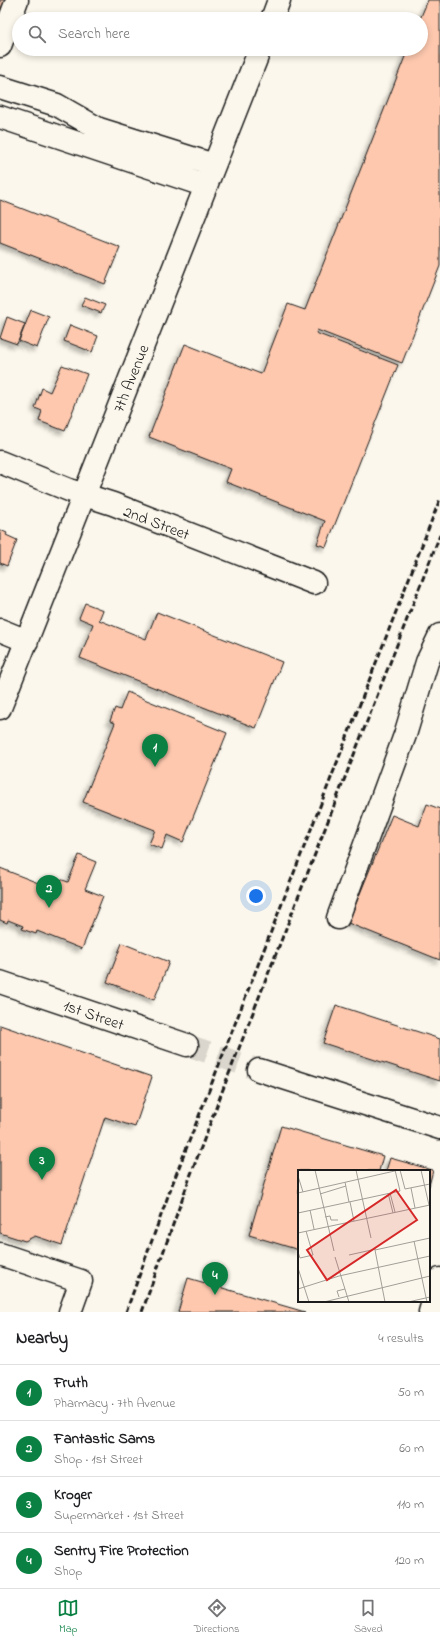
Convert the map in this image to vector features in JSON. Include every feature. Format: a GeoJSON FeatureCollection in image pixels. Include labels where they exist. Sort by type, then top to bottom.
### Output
{"type":"FeatureCollection","features":[{"type":"Feature","properties":{"kind":"street"},"geometry":{"type":"LineString","coordinates":[[13,12],[17,0]]}},
{"type":"Feature","properties":{"kind":"street"},"geometry":{"type":"LineString","coordinates":[[275,12],[279,0]]}},
{"type":"Feature","properties":{"kind":"street"},"geometry":{"type":"LineString","coordinates":[[0,46],[12,14]]}},
{"type":"Feature","properties":{"kind":"street","name":"7th Avenue"},"geometry":{"type":"LineString","coordinates":[[0,708],[257,56]]}},
{"type":"Feature","properties":{"kind":"street"},"geometry":{"type":"LineString","coordinates":[[0,87],[57,106],[99,129],[214,165]]}},
{"type":"Feature","properties":{"kind":"street"},"geometry":{"type":"LineString","coordinates":[[0,117],[206,186]]}},
{"type":"Feature","properties":{"kind":"street","name":"2nd Street"},"geometry":{"type":"LineString","coordinates":[[0,462],[314,583]]}},
{"type":"Feature","properties":{"kind":"street"},"geometry":{"type":"LineString","coordinates":[[0,630],[27,641]]}},
{"type":"Feature","properties":{"kind":"street"},"geometry":{"type":"LineString","coordinates":[[338,918],[405,735],[427,662],[440,635]]}},
{"type":"Feature","properties":{"kind":"street","name":"1st Street"},"geometry":{"type":"LineString","coordinates":[[0,982],[187,1045]]}},
{"type":"Feature","properties":{"kind":"street"},"geometry":{"type":"LineString","coordinates":[[259,1070],[440,1128]]}},
{"type":"Feature","properties":{"kind":"street"},"geometry":{"type":"LineString","coordinates":[[0,1254],[80,1281],[70,1312]]}},
{"type":"Feature","properties":{"kind":"street"},"geometry":{"type":"LineString","coordinates":[[430,1312],[440,1279]]}},
{"type":"Feature","properties":{"kind":"building"},"geometry":{"type":"Polygon","coordinates":[[[0,0],[9,0],[0,22],[0,0]]]}},
{"type":"Feature","properties":{"kind":"building"},"geometry":{"type":"Polygon","coordinates":[[[428,0],[440,0],[440,266],[402,363],[317,330],[316,333],[398,365],[326,547],[317,544],[325,521],[226,482],[231,469],[149,437],[185,344],[261,374],[288,304],[305,310],[405,56],[428,56],[428,12],[423,12],[428,0]]]}},
{"type":"Feature","properties":{"kind":"building"},"geometry":{"type":"Polygon","coordinates":[[[0,200],[120,247],[105,284],[0,243],[0,200]]]}},
{"type":"Feature","properties":{"kind":"building"},"geometry":{"type":"Polygon","coordinates":[[[85,297],[105,305],[101,313],[81,305],[85,297]]]}},
{"type":"Feature","properties":{"kind":"building"},"geometry":{"type":"Polygon","coordinates":[[[31,310],[49,317],[37,348],[19,341],[31,310]]]}},
{"type":"Feature","properties":{"kind":"building"},"geometry":{"type":"Polygon","coordinates":[[[7,317],[25,324],[17,344],[0,338],[7,317]]]}},
{"type":"Feature","properties":{"kind":"building"},"geometry":{"type":"Polygon","coordinates":[[[70,325],[98,336],[92,352],[64,341],[70,325]]]}},
{"type":"Feature","properties":{"kind":"building"},"geometry":{"type":"Polygon","coordinates":[[[62,365],[87,374],[65,431],[39,421],[42,411],[35,408],[42,388],[50,392],[62,365]]]}},
{"type":"Feature","properties":{"kind":"building"},"geometry":{"type":"Polygon","coordinates":[[[0,530],[7,533],[6,535],[17,540],[7,566],[0,563],[0,530]]]}},
{"type":"Feature","properties":{"kind":"building"},"geometry":{"type":"Polygon","coordinates":[[[85,603],[103,610],[99,620],[146,639],[157,612],[282,662],[256,728],[80,658],[93,624],[79,618],[85,603]]]}},
{"type":"Feature","properties":{"kind":"building"},"geometry":{"type":"Polygon","coordinates":[[[127,692],[227,733],[183,842],[167,835],[162,849],[149,844],[155,830],[83,802],[115,723],[110,721],[115,708],[120,710],[127,692]]]}},
{"type":"Feature","properties":{"kind":"building"},"geometry":{"type":"Polygon","coordinates":[[[427,804],[440,809],[440,960],[348,923],[392,815],[419,826],[427,804]]]}},
{"type":"Feature","properties":{"kind":"building"},"geometry":{"type":"Polygon","coordinates":[[[79,855],[96,862],[85,889],[103,896],[82,949],[37,931],[36,934],[22,929],[23,926],[8,920],[7,923],[0,920],[0,868],[56,890],[60,879],[68,882],[79,855]]]}},
{"type":"Feature","properties":{"kind":"building"},"geometry":{"type":"Polygon","coordinates":[[[122,943],[169,962],[154,1000],[107,982],[122,943]]]}},
{"type":"Feature","properties":{"kind":"building"},"geometry":{"type":"Polygon","coordinates":[[[336,1005],[440,1039],[440,1081],[323,1043],[336,1005]]]}},
{"type":"Feature","properties":{"kind":"building"},"geometry":{"type":"Polygon","coordinates":[[[0,1025],[152,1077],[135,1127],[105,1117],[62,1245],[35,1236],[25,1241],[0,1233],[0,1025]]]}},
{"type":"Feature","properties":{"kind":"building"},"geometry":{"type":"Polygon","coordinates":[[[281,1126],[383,1156],[379,1170],[298,1170],[298,1250],[249,1235],[281,1126]]]}},
{"type":"Feature","properties":{"kind":"building"},"geometry":{"type":"Polygon","coordinates":[[[390,1158],[433,1170],[430,1182],[430,1170],[386,1170],[390,1158]]]}},
{"type":"Feature","properties":{"kind":"building"},"geometry":{"type":"Polygon","coordinates":[[[188,1278],[305,1312],[178,1312],[188,1278]]]}},
{"type":"Feature","properties":{"kind":"tunnel"},"geometry":{"type":"LineString","coordinates":[[187,1045],[259,1070]]}},
{"type":"Feature","properties":{"kind":"railway"},"geometry":{"type":"LineString","coordinates":[[126,1312],[172,1185],[440,499]]}},
{"type":"Feature","properties":{"kind":"railway"},"geometry":{"type":"LineString","coordinates":[[142,1312],[225,1084],[440,535]]}},
{"type":"Feature","properties":{"kind":"place","name":"Fruth"},"geometry":{"type":"Point","coordinates":[155,767]}},
{"type":"Feature","properties":{"kind":"place","name":"Fantastic Sams"},"geometry":{"type":"Point","coordinates":[49,908]}},
{"type":"Feature","properties":{"kind":"place","name":"Kroger"},"geometry":{"type":"Point","coordinates":[42,1180]}},
{"type":"Feature","properties":{"kind":"place","name":"Sentry Fire Protection"},"geometry":{"type":"Point","coordinates":[215,1295]}}]}
